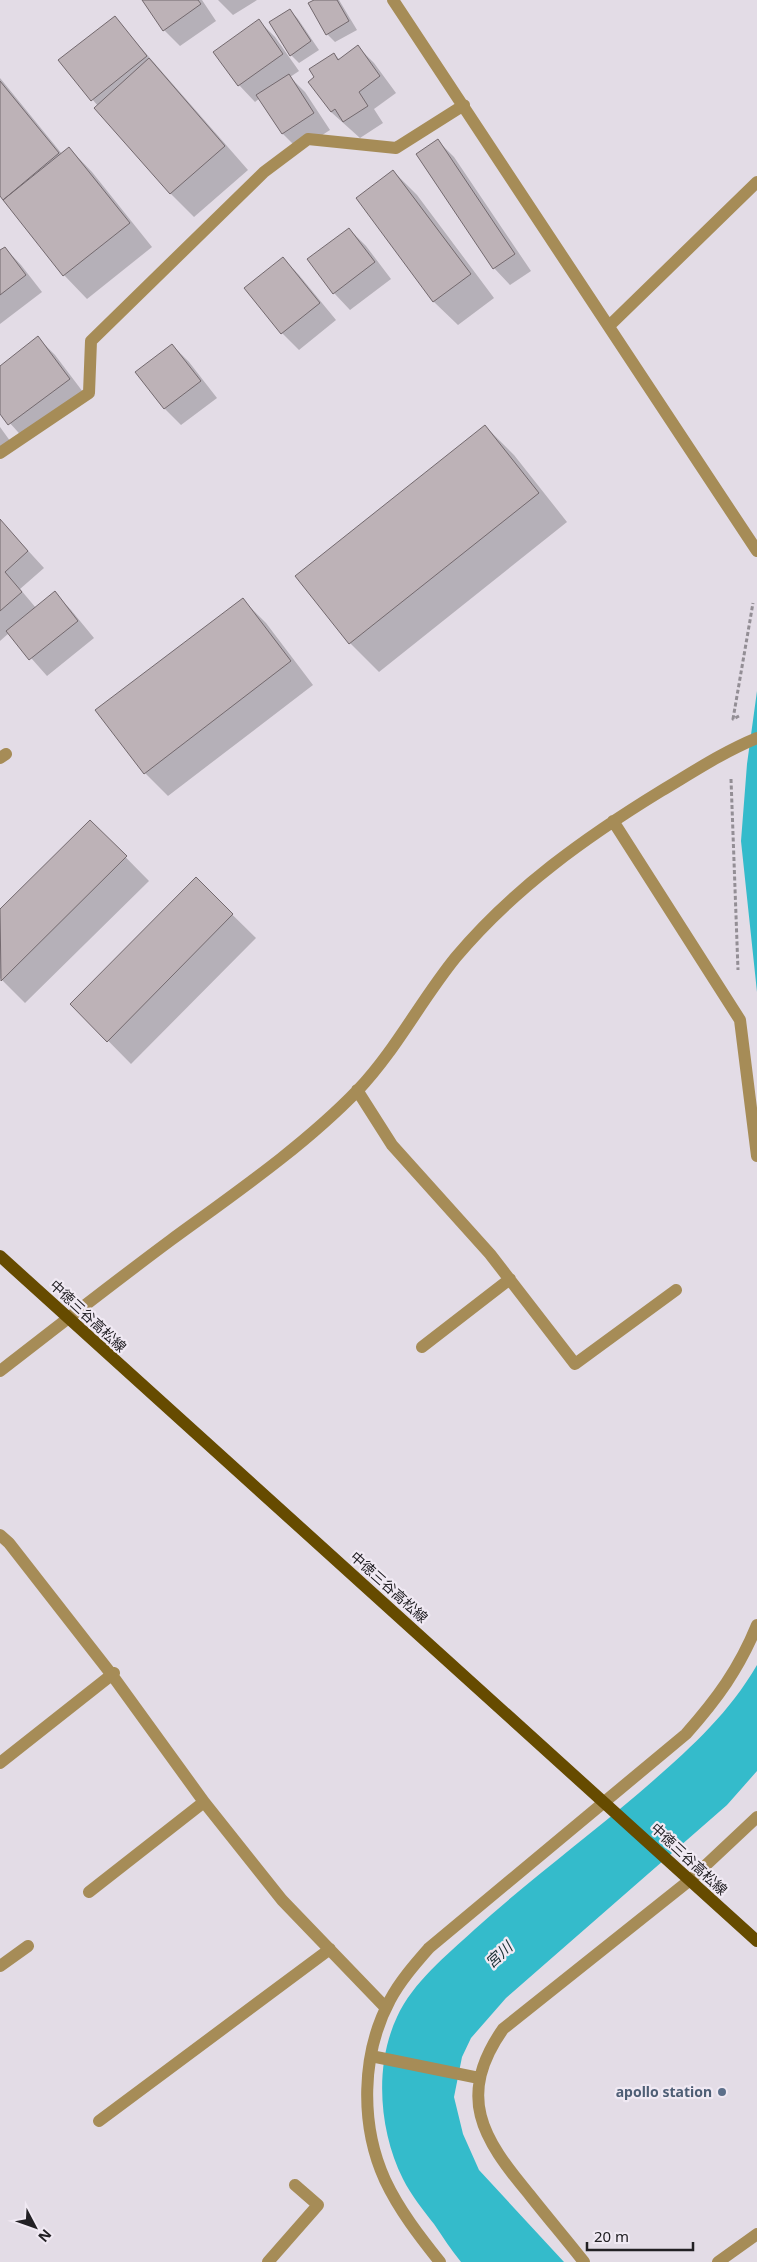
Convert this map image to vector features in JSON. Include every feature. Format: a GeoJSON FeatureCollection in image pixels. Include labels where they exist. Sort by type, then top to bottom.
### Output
{"type":"FeatureCollection","features":[{"type":"Feature","properties":{"kind":"main road","name":"中徳三谷高松線"},"geometry":{"type":"LineString","coordinates":[[0,1256],[757,1941]]}},
{"type":"Feature","properties":{"kind":"street"},"geometry":{"type":"LineString","coordinates":[[393,0],[757,551]]}},
{"type":"Feature","properties":{"kind":"street"},"geometry":{"type":"LineString","coordinates":[[0,453],[89,393],[91,341],[264,172],[308,139],[396,148],[464,105]]}},
{"type":"Feature","properties":{"kind":"street"},"geometry":{"type":"LineString","coordinates":[[609,326],[757,182]]}},
{"type":"Feature","properties":{"kind":"street"},"geometry":{"type":"LineString","coordinates":[[0,1370],[237,1192],[301,1140],[357,1090],[396,1043],[453,960],[502,907],[538,876],[613,821],[730,749],[757,738]]}},
{"type":"Feature","properties":{"kind":"street"},"geometry":{"type":"LineString","coordinates":[[613,821],[740,1020],[757,1156]]}},
{"type":"Feature","properties":{"kind":"street"},"geometry":{"type":"LineString","coordinates":[[357,1090],[392,1145],[490,1254],[575,1364],[676,1290]]}},
{"type":"Feature","properties":{"kind":"street"},"geometry":{"type":"LineString","coordinates":[[422,1348],[510,1279]]}},
{"type":"Feature","properties":{"kind":"street"},"geometry":{"type":"LineString","coordinates":[[0,1535],[9,1543],[113,1674],[204,1802],[282,1900],[386,2008]]}},
{"type":"Feature","properties":{"kind":"street"},"geometry":{"type":"LineString","coordinates":[[440,2262],[403,2213],[385,2180],[375,2152],[369,2123],[367,2093],[376,2057],[378,2028],[386,2008],[409,1970],[429,1948],[609,1806],[686,1734],[717,1699],[739,1664],[757,1625]]}},
{"type":"Feature","properties":{"kind":"street"},"geometry":{"type":"LineString","coordinates":[[0,1763],[113,1674]]}},
{"type":"Feature","properties":{"kind":"street"},"geometry":{"type":"LineString","coordinates":[[89,1892],[204,1802]]}},
{"type":"Feature","properties":{"kind":"street"},"geometry":{"type":"LineString","coordinates":[[584,2262],[501,2161],[489,2142],[479,2110],[474,2077],[503,2029],[757,1817]]}},
{"type":"Feature","properties":{"kind":"street"},"geometry":{"type":"LineString","coordinates":[[0,1966],[28,1946]]}},
{"type":"Feature","properties":{"kind":"street"},"geometry":{"type":"LineString","coordinates":[[99,2121],[330,1950]]}},
{"type":"Feature","properties":{"kind":"street"},"geometry":{"type":"LineString","coordinates":[[376,2057],[474,2077]]}},
{"type":"Feature","properties":{"kind":"street"},"geometry":{"type":"LineString","coordinates":[[268,2262],[318,2205],[295,2185]]}},
{"type":"Feature","properties":{"kind":"street"},"geometry":{"type":"LineString","coordinates":[[718,2262],[757,2234]]}},
{"type":"Feature","properties":{"kind":"path"},"geometry":{"type":"LineString","coordinates":[[733,719],[753,603]]}},
{"type":"Feature","properties":{"kind":"path"},"geometry":{"type":"LineString","coordinates":[[730,770],[738,972]]}},
{"type":"Feature","properties":{"kind":"water"},"geometry":{"type":"Polygon","coordinates":[[[757,691],[757,992],[741,841],[747,764],[757,691]]]}},
{"type":"Feature","properties":{"kind":"water","name":"宮川"},"geometry":{"type":"Polygon","coordinates":[[[757,1665],[757,1771],[727,1805],[506,1998],[471,2038],[462,2057],[454,2097],[463,2134],[479,2170],[564,2262],[461,2262],[406,2185],[389,2140],[384,2120],[382,2077],[390,2036],[397,2017],[421,1981],[453,1949],[494,1912],[639,1793],[704,1734],[732,1702],[757,1665]]]}},
{"type":"Feature","properties":{"kind":"building"},"geometry":{"type":"Polygon","coordinates":[[[142,0],[198,0],[201,4],[163,31],[142,0]]]}},
{"type":"Feature","properties":{"kind":"building"},"geometry":{"type":"Polygon","coordinates":[[[314,0],[337,0],[349,21],[326,35],[308,3],[314,0]]]}},
{"type":"Feature","properties":{"kind":"building"},"geometry":{"type":"Polygon","coordinates":[[[290,9],[311,41],[290,56],[269,22],[290,9]]]}},
{"type":"Feature","properties":{"kind":"building"},"geometry":{"type":"Polygon","coordinates":[[[115,16],[147,56],[91,101],[58,60],[115,16]]]}},
{"type":"Feature","properties":{"kind":"building"},"geometry":{"type":"Polygon","coordinates":[[[259,19],[283,54],[238,86],[213,52],[259,19]]]}},
{"type":"Feature","properties":{"kind":"building"},"geometry":{"type":"Polygon","coordinates":[[[358,45],[380,76],[359,92],[368,106],[343,122],[335,109],[331,112],[308,82],[314,77],[309,69],[334,53],[338,60],[358,45]]]}},
{"type":"Feature","properties":{"kind":"building"},"geometry":{"type":"Polygon","coordinates":[[[149,58],[225,146],[170,194],[94,108],[149,58]]]}},
{"type":"Feature","properties":{"kind":"building"},"geometry":{"type":"Polygon","coordinates":[[[289,74],[314,113],[282,134],[256,95],[289,74]]]}},
{"type":"Feature","properties":{"kind":"building"},"geometry":{"type":"Polygon","coordinates":[[[0,81],[59,153],[3,200],[0,196],[0,81]]]}},
{"type":"Feature","properties":{"kind":"building"},"geometry":{"type":"Polygon","coordinates":[[[438,139],[515,254],[493,269],[416,154],[438,139]]]}},
{"type":"Feature","properties":{"kind":"building"},"geometry":{"type":"Polygon","coordinates":[[[69,147],[130,223],[63,276],[3,200],[69,147]]]}},
{"type":"Feature","properties":{"kind":"building"},"geometry":{"type":"Polygon","coordinates":[[[393,170],[471,274],[433,302],[356,198],[393,170]]]}},
{"type":"Feature","properties":{"kind":"building"},"geometry":{"type":"Polygon","coordinates":[[[349,228],[375,262],[333,294],[307,259],[349,228]]]}},
{"type":"Feature","properties":{"kind":"building"},"geometry":{"type":"Polygon","coordinates":[[[5,247],[26,275],[0,295],[0,250],[5,247]]]}},
{"type":"Feature","properties":{"kind":"building"},"geometry":{"type":"Polygon","coordinates":[[[283,257],[320,303],[281,334],[244,288],[283,257]]]}},
{"type":"Feature","properties":{"kind":"building"},"geometry":{"type":"Polygon","coordinates":[[[38,336],[70,379],[8,425],[0,414],[0,366],[38,336]]]}},
{"type":"Feature","properties":{"kind":"building"},"geometry":{"type":"Polygon","coordinates":[[[172,344],[201,381],[164,409],[135,372],[172,344]]]}},
{"type":"Feature","properties":{"kind":"building"},"geometry":{"type":"Polygon","coordinates":[[[485,425],[539,493],[349,644],[295,576],[485,425]]]}},
{"type":"Feature","properties":{"kind":"building"},"geometry":{"type":"Polygon","coordinates":[[[0,519],[28,551],[5,572],[22,592],[0,611],[0,519]]]}},
{"type":"Feature","properties":{"kind":"building"},"geometry":{"type":"Polygon","coordinates":[[[55,591],[78,621],[29,660],[6,631],[55,591]]]}},
{"type":"Feature","properties":{"kind":"building"},"geometry":{"type":"Polygon","coordinates":[[[243,598],[291,661],[144,774],[95,710],[243,598]]]}},
{"type":"Feature","properties":{"kind":"building"},"geometry":{"type":"Polygon","coordinates":[[[90,820],[127,856],[1,981],[0,909],[90,820]]]}},
{"type":"Feature","properties":{"kind":"building"},"geometry":{"type":"Polygon","coordinates":[[[196,877],[233,914],[107,1042],[70,1004],[196,877]]]}},
{"type":"Feature","properties":{"kind":"place","name":"apollo station"},"geometry":{"type":"Point","coordinates":[722,2092]}}]}
